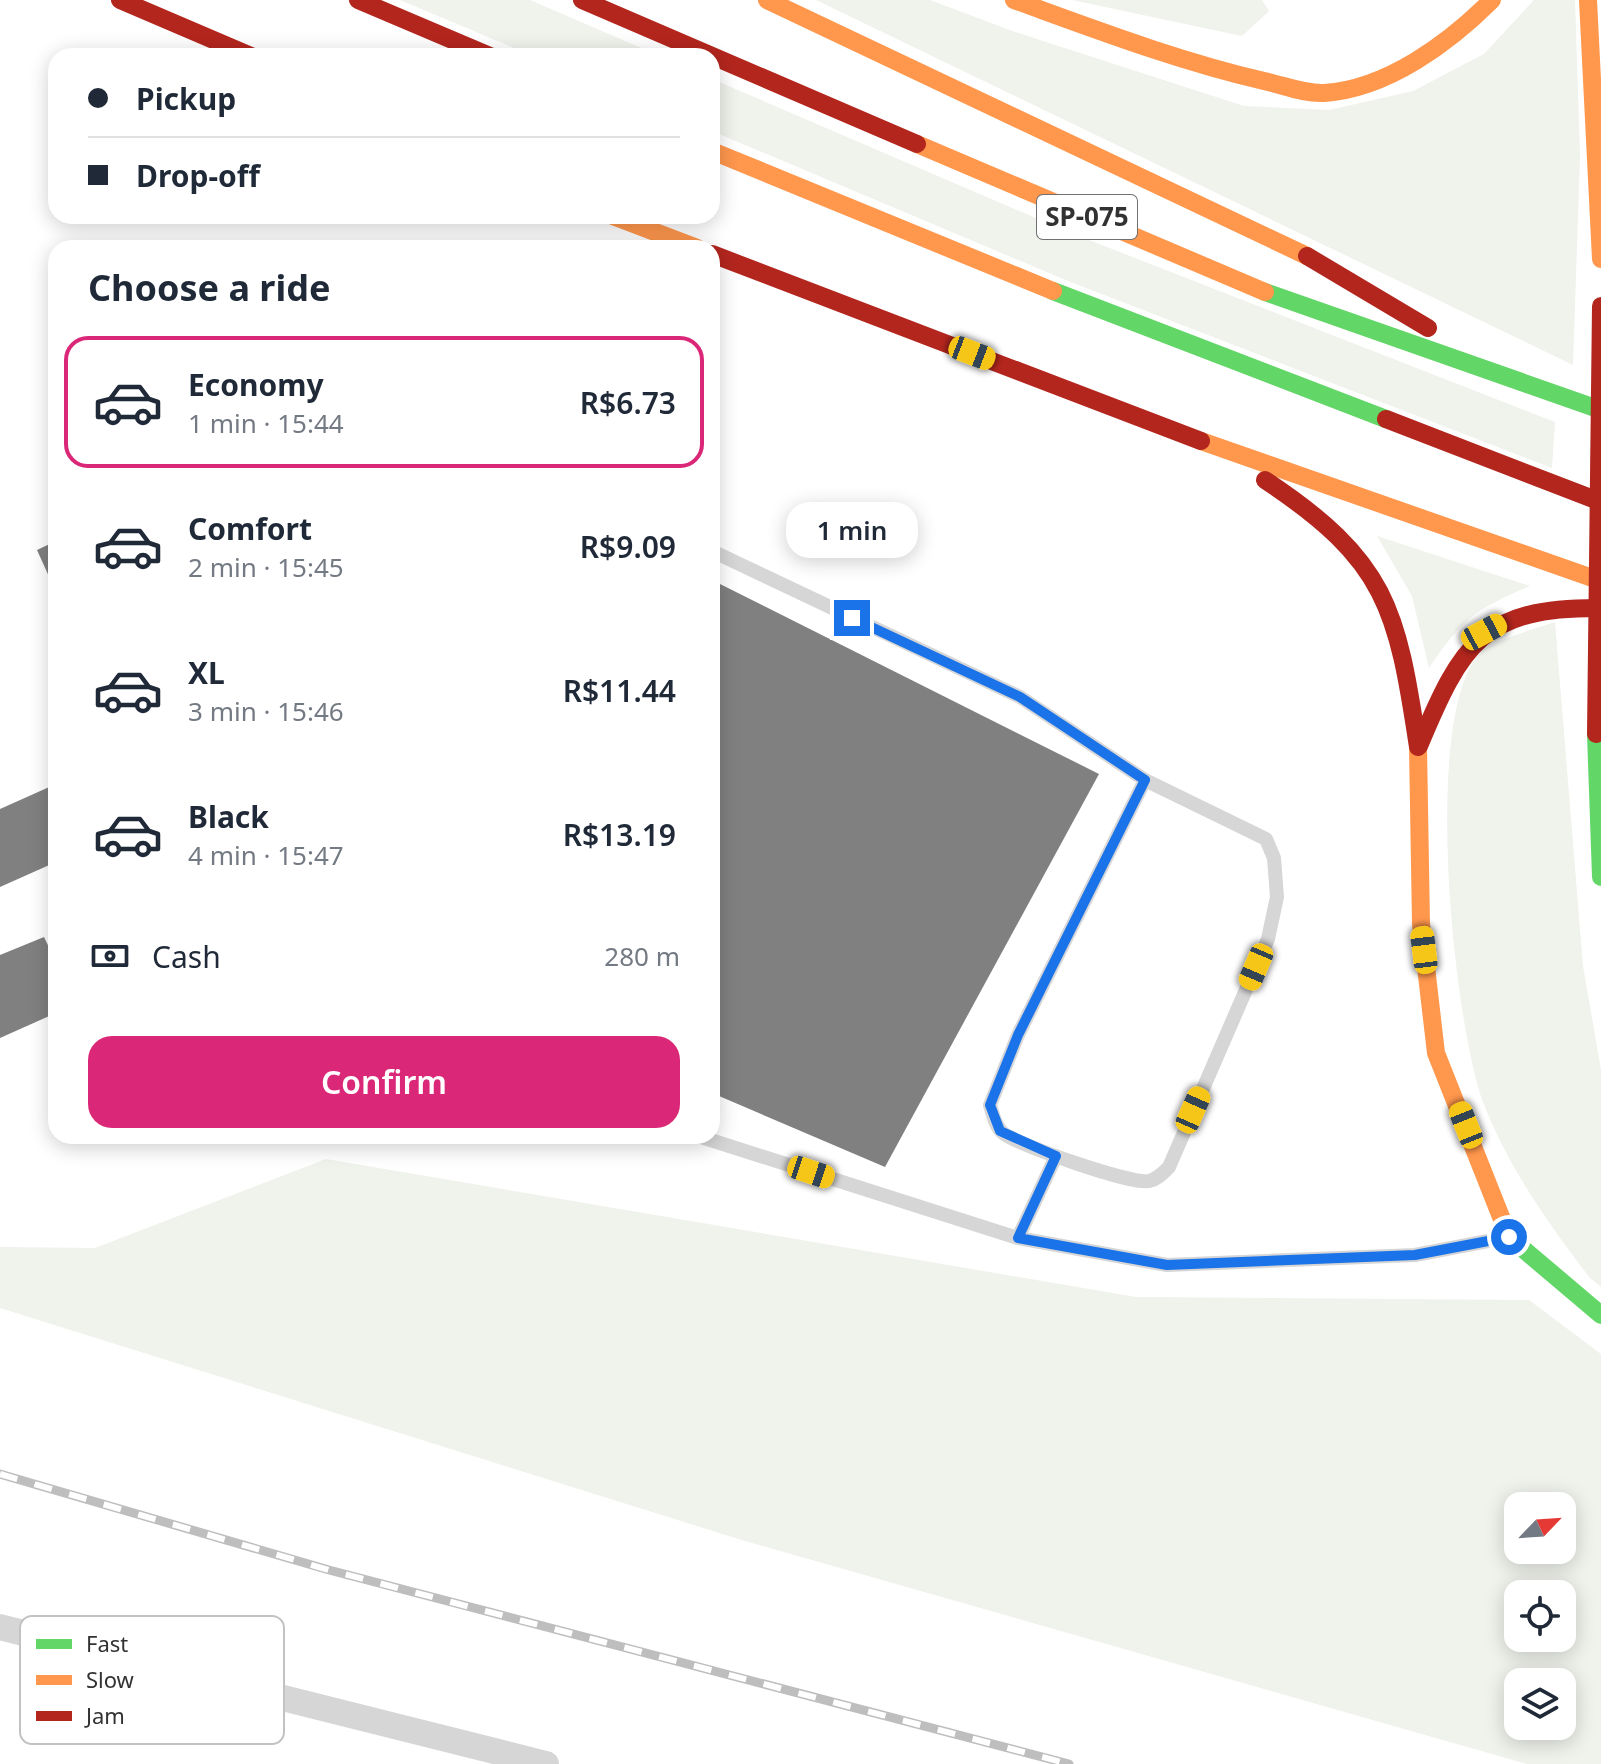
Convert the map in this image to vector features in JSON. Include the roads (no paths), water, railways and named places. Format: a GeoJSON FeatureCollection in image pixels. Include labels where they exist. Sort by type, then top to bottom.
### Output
{"type":"FeatureCollection","features":[{"type":"Feature","properties":{"kind":"main road"},"geometry":{"type":"LineString","coordinates":[[120,0],[232,48]]}},
{"type":"Feature","properties":{"kind":"main road"},"geometry":{"type":"LineString","coordinates":[[358,0],[471,48]]}},
{"type":"Feature","properties":{"kind":"main road","name":"SP-075"},"geometry":{"type":"LineString","coordinates":[[582,0],[693,48]]}},
{"type":"Feature","properties":{"kind":"main road"},"geometry":{"type":"LineString","coordinates":[[767,0],[1083,152],[1286,244],[1506,374]]}},
{"type":"Feature","properties":{"kind":"main road"},"geometry":{"type":"LineString","coordinates":[[1014,0],[1208,70],[1323,93],[1385,76],[1425,55],[1481,13],[1492,0]]}},
{"type":"Feature","properties":{"kind":"main road"},"geometry":{"type":"LineString","coordinates":[[1588,0],[1601,259]]}},
{"type":"Feature","properties":{"kind":"main road","name":"SP-075"},"geometry":{"type":"LineString","coordinates":[[720,59],[1232,280],[1601,410]]}},
{"type":"Feature","properties":{"kind":"main road"},"geometry":{"type":"LineString","coordinates":[[720,154],[932,244],[1601,502]]}},
{"type":"Feature","properties":{"kind":"main road"},"geometry":{"type":"LineString","coordinates":[[634,224],[676,240]]}},
{"type":"Feature","properties":{"kind":"main road"},"geometry":{"type":"LineString","coordinates":[[720,257],[1203,442],[1601,581]]}},
{"type":"Feature","properties":{"kind":"main road"},"geometry":{"type":"LineString","coordinates":[[1601,306],[1596,734],[1601,877]]}},
{"type":"Feature","properties":{"kind":"main road"},"geometry":{"type":"LineString","coordinates":[[1203,442],[1300,501],[1336,530],[1361,557],[1387,601],[1404,652],[1418,747],[1421,924],[1436,1053],[1509,1237],[1601,1315]]}},
{"type":"Feature","properties":{"kind":"main road"},"geometry":{"type":"LineString","coordinates":[[1418,747],[1444,683],[1466,650],[1484,632],[1506,620],[1557,606],[1601,608]]}},
{"type":"Feature","properties":{"kind":"street"},"geometry":{"type":"LineString","coordinates":[[0,1627],[20,1632]]}},
{"type":"Feature","properties":{"kind":"street"},"geometry":{"type":"LineString","coordinates":[[284,1698],[546,1764]]}},
{"type":"Feature","properties":{"kind":"lane"},"geometry":{"type":"LineString","coordinates":[[720,555],[1020,697],[1145,780],[1266,839],[1274,858],[1277,897],[1268,939],[1169,1167],[1159,1177],[1138,1182],[1056,1156],[1000,1131],[990,1105],[1018,1035],[1145,780]]}},
{"type":"Feature","properties":{"kind":"lane"},"geometry":{"type":"LineString","coordinates":[[720,1143],[1018,1238],[1167,1265],[1415,1255],[1509,1237]]}},
{"type":"Feature","properties":{"kind":"lane"},"geometry":{"type":"LineString","coordinates":[[1018,1238],[1056,1156]]}},
{"type":"Feature","properties":{"kind":"railway"},"geometry":{"type":"LineString","coordinates":[[0,1474],[329,1570],[1069,1764]]}}]}
